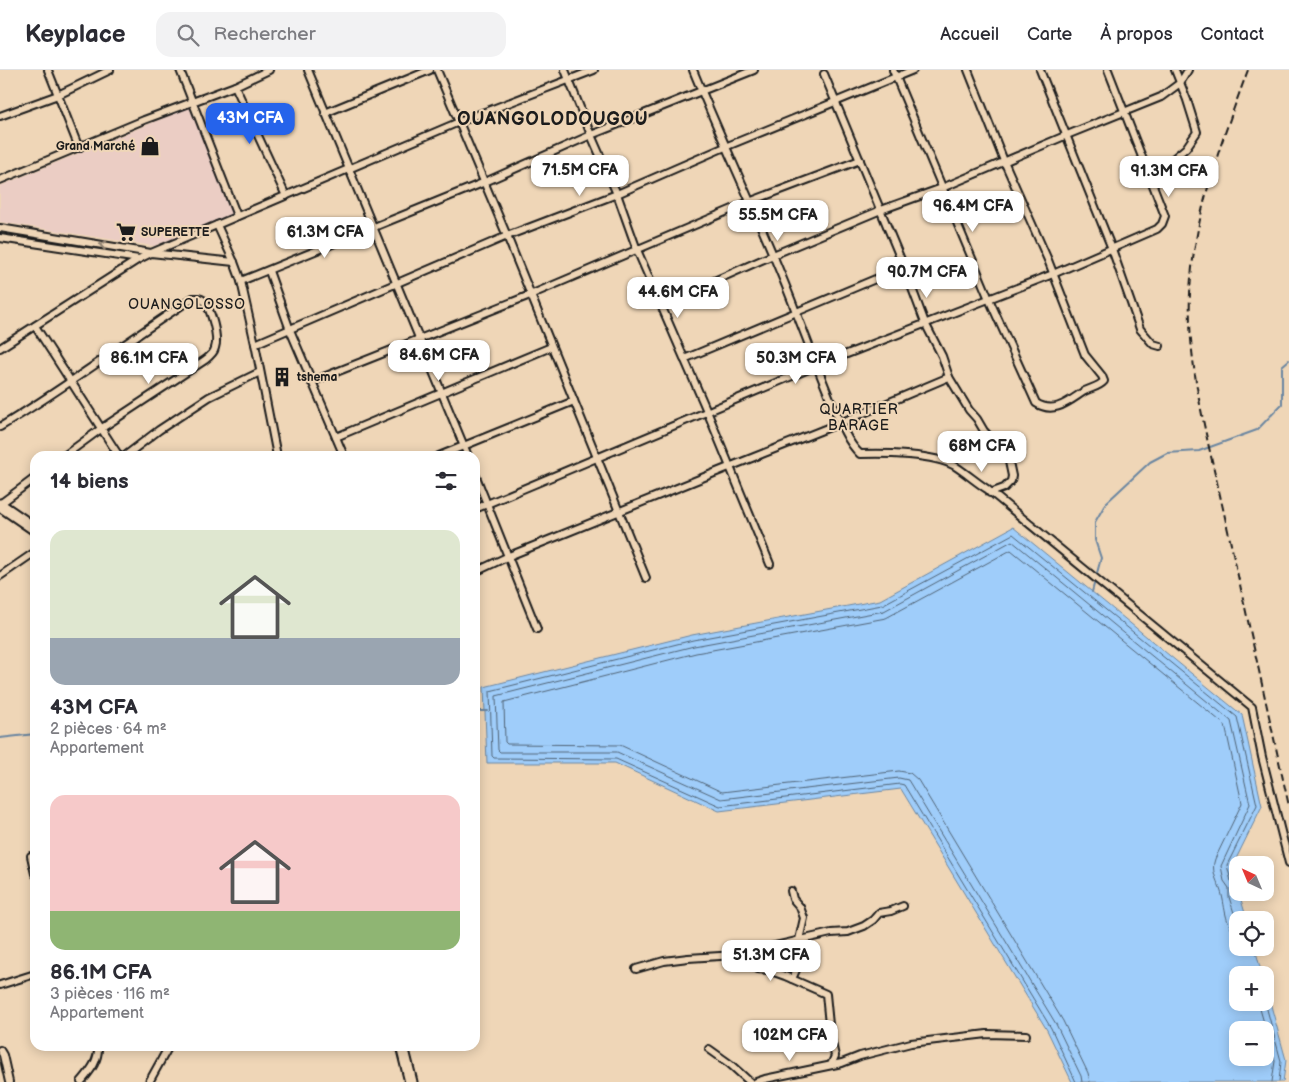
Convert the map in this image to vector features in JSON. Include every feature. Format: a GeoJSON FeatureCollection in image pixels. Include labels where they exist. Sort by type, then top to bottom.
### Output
{"type":"FeatureCollection","features":[{"type":"Feature","properties":{"kind":"highway"},"geometry":{"type":"LineString","coordinates":[[0,505],[30,522]]}},
{"type":"Feature","properties":{"kind":"highway"},"geometry":{"type":"LineString","coordinates":[[403,1051],[411,1082]]}},
{"type":"Feature","properties":{"kind":"street"},"geometry":{"type":"LineString","coordinates":[[48,70],[79,148]]}},
{"type":"Feature","properties":{"kind":"street"},"geometry":{"type":"LineString","coordinates":[[0,116],[58,95],[110,70]]}},
{"type":"Feature","properties":{"kind":"street"},"geometry":{"type":"LineString","coordinates":[[180,70],[237,216]]}},
{"type":"Feature","properties":{"kind":"street"},"geometry":{"type":"LineString","coordinates":[[0,180],[144,120],[235,86],[269,70]]}},
{"type":"Feature","properties":{"kind":"street"},"geometry":{"type":"LineString","coordinates":[[308,70],[466,451]]}},
{"type":"Feature","properties":{"kind":"street"},"geometry":{"type":"LineString","coordinates":[[325,113],[430,70]]}},
{"type":"Feature","properties":{"kind":"street"},"geometry":{"type":"LineString","coordinates":[[437,70],[485,182],[646,578]]}},
{"type":"Feature","properties":{"kind":"street"},"geometry":{"type":"LineString","coordinates":[[565,70],[617,194],[637,250],[707,410],[770,564]]}},
{"type":"Feature","properties":{"kind":"street"},"geometry":{"type":"LineString","coordinates":[[0,348],[151,253],[459,122],[594,70]]}},
{"type":"Feature","properties":{"kind":"street"},"geometry":{"type":"LineString","coordinates":[[693,70],[725,148],[773,255],[840,423],[855,450],[860,454],[882,453],[934,459],[954,466],[990,493],[1252,707],[1262,757],[1289,863]]}},
{"type":"Feature","properties":{"kind":"street"},"geometry":{"type":"LineString","coordinates":[[241,281],[485,182],[591,135],[754,70]]}},
{"type":"Feature","properties":{"kind":"street"},"geometry":{"type":"LineString","coordinates":[[255,344],[396,282],[507,236],[617,194],[836,102],[895,73],[913,70]]}},
{"type":"Feature","properties":{"kind":"street"},"geometry":{"type":"LineString","coordinates":[[895,73],[989,299],[1036,403],[1046,408],[1067,404],[1081,393],[1100,385],[1104,381],[1102,376],[1087,360],[968,70]]}},
{"type":"Feature","properties":{"kind":"street"},"geometry":{"type":"LineString","coordinates":[[1040,70],[1112,249],[1140,329],[1153,344],[1160,346]]}},
{"type":"Feature","properties":{"kind":"street"},"geometry":{"type":"LineString","coordinates":[[480,507],[707,410],[1053,274],[1157,230],[1165,216],[1108,70]]}},
{"type":"Feature","properties":{"kind":"street"},"geometry":{"type":"LineString","coordinates":[[1151,177],[1186,148],[1197,132],[1188,100],[1175,70]]}},
{"type":"Feature","properties":{"kind":"street"},"geometry":{"type":"LineString","coordinates":[[660,305],[881,210],[942,188],[1161,97],[1180,83],[1188,70]]}},
{"type":"Feature","properties":{"kind":"street"},"geometry":{"type":"LineString","coordinates":[[824,74],[904,266],[925,323],[942,356],[949,377],[984,431],[1008,457],[1012,476],[1011,481],[1004,488],[990,493]]}},
{"type":"Feature","properties":{"kind":"street"},"geometry":{"type":"LineString","coordinates":[[235,86],[286,196]]}},
{"type":"Feature","properties":{"kind":"street"},"geometry":{"type":"LineString","coordinates":[[311,382],[530,295],[749,202],[860,160]]}},
{"type":"Feature","properties":{"kind":"street"},"geometry":{"type":"LineString","coordinates":[[217,225],[241,281],[276,451]]}},
{"type":"Feature","properties":{"kind":"street"},"geometry":{"type":"LineString","coordinates":[[0,228],[151,253],[234,262]]}},
{"type":"Feature","properties":{"kind":"street"},"geometry":{"type":"LineString","coordinates":[[0,238],[139,260]]}},
{"type":"Feature","properties":{"kind":"street"},"geometry":{"type":"LineString","coordinates":[[684,360],[904,266]]}},
{"type":"Feature","properties":{"kind":"street"},"geometry":{"type":"LineString","coordinates":[[269,271],[311,382],[342,451]]}},
{"type":"Feature","properties":{"kind":"street"},"geometry":{"type":"LineString","coordinates":[[0,427],[72,382],[132,337],[193,298],[200,298],[205,302],[213,322],[216,340],[215,350],[205,360],[102,428],[71,451]]}},
{"type":"Feature","properties":{"kind":"street"},"geometry":{"type":"LineString","coordinates":[[35,326],[116,451]]}},
{"type":"Feature","properties":{"kind":"street"},"geometry":{"type":"LineString","coordinates":[[336,437],[551,347]]}},
{"type":"Feature","properties":{"kind":"street"},"geometry":{"type":"LineString","coordinates":[[131,451],[209,397],[260,372]]}},
{"type":"Feature","properties":{"kind":"street"},"geometry":{"type":"LineString","coordinates":[[480,570],[509,556],[840,423],[949,377]]}},
{"type":"Feature","properties":{"kind":"street"},"geometry":{"type":"LineString","coordinates":[[452,451],[574,401]]}},
{"type":"Feature","properties":{"kind":"street"},"geometry":{"type":"LineString","coordinates":[[0,505],[30,482]]}},
{"type":"Feature","properties":{"kind":"street"},"geometry":{"type":"LineString","coordinates":[[480,486],[537,629]]}},
{"type":"Feature","properties":{"kind":"street"},"geometry":{"type":"LineString","coordinates":[[0,576],[30,555]]}},
{"type":"Feature","properties":{"kind":"street"},"geometry":{"type":"LineString","coordinates":[[791,891],[793,899],[800,907],[804,918],[799,940],[802,948],[799,963],[792,979]]}},
{"type":"Feature","properties":{"kind":"street"},"geometry":{"type":"LineString","coordinates":[[636,968],[664,961],[736,955],[831,933],[848,932],[864,926],[879,913],[903,906]]}},
{"type":"Feature","properties":{"kind":"street"},"geometry":{"type":"LineString","coordinates":[[736,955],[752,967],[768,970],[826,994],[830,1035],[835,1056],[831,1065]]}},
{"type":"Feature","properties":{"kind":"street"},"geometry":{"type":"LineString","coordinates":[[0,985],[30,976]]}},
{"type":"Feature","properties":{"kind":"street"},"geometry":{"type":"LineString","coordinates":[[756,1082],[831,1065],[911,1043],[987,1034],[1026,1035]]}},
{"type":"Feature","properties":{"kind":"street"},"geometry":{"type":"LineString","coordinates":[[709,1049],[750,1082]]}},
{"type":"Feature","properties":{"kind":"street"},"geometry":{"type":"LineString","coordinates":[[0,1050],[3,1055],[9,1082]]}},
{"type":"Feature","properties":{"kind":"street"},"geometry":{"type":"LineString","coordinates":[[81,1082],[93,1068],[98,1051]]}},
{"type":"Feature","properties":{"kind":"street"},"geometry":{"type":"LineString","coordinates":[[149,1082],[166,1051]]}},
{"type":"Feature","properties":{"kind":"shaded area","name":"Grand Marché"},"geometry":{"type":"Polygon","coordinates":[[[190,107],[232,215],[154,246],[0,222],[0,186],[190,107]]]}},
{"type":"Feature","properties":{"kind":"water"},"geometry":{"type":"Polygon","coordinates":[[[1013,527],[1242,715],[1262,806],[1237,856],[1229,856],[1229,901],[1241,901],[1244,911],[1229,911],[1229,956],[1257,956],[1260,966],[1229,966],[1229,1011],[1272,1011],[1286,1060],[1283,1082],[1072,1082],[1047,1030],[901,789],[719,811],[615,763],[487,763],[484,687],[692,635],[880,600],[1013,527]]]}},
{"type":"Feature","properties":{"kind":"waterway"},"geometry":{"type":"LineString","coordinates":[[1092,592],[1101,558],[1095,540],[1095,522],[1106,503],[1150,462],[1167,453],[1199,451],[1257,430],[1282,404],[1282,366],[1289,360]]}},
{"type":"Feature","properties":{"kind":"waterway"},"geometry":{"type":"LineString","coordinates":[[480,711],[488,711]]}},
{"type":"Feature","properties":{"kind":"waterway"},"geometry":{"type":"LineString","coordinates":[[0,738],[30,735]]}},
{"type":"Feature","properties":{"kind":"railway"},"geometry":{"type":"LineString","coordinates":[[1248,70],[1212,172],[1199,225],[1191,278],[1191,337],[1198,396],[1204,426],[1289,806]]}},
{"type":"Feature","properties":{"kind":"place","name":"Grand Marché"},"geometry":{"type":"Point","coordinates":[150,146]}},
{"type":"Feature","properties":{"kind":"place","name":"SUPERETTE"},"geometry":{"type":"Point","coordinates":[126,232]}},
{"type":"Feature","properties":{"kind":"place","name":"tshema"},"geometry":{"type":"Point","coordinates":[282,377]}},
{"type":"Feature","properties":{"kind":"district","name":"OUANGOLODOUGOU"},"geometry":{"type":"Point","coordinates":[553,119]}},
{"type":"Feature","properties":{"kind":"district","name":"OUANGOLOSSO"},"geometry":{"type":"Point","coordinates":[187,304]}},
{"type":"Feature","properties":{"kind":"district","name":"QUARTIER BARAGE"},"geometry":{"type":"Point","coordinates":[859,418]}}]}
